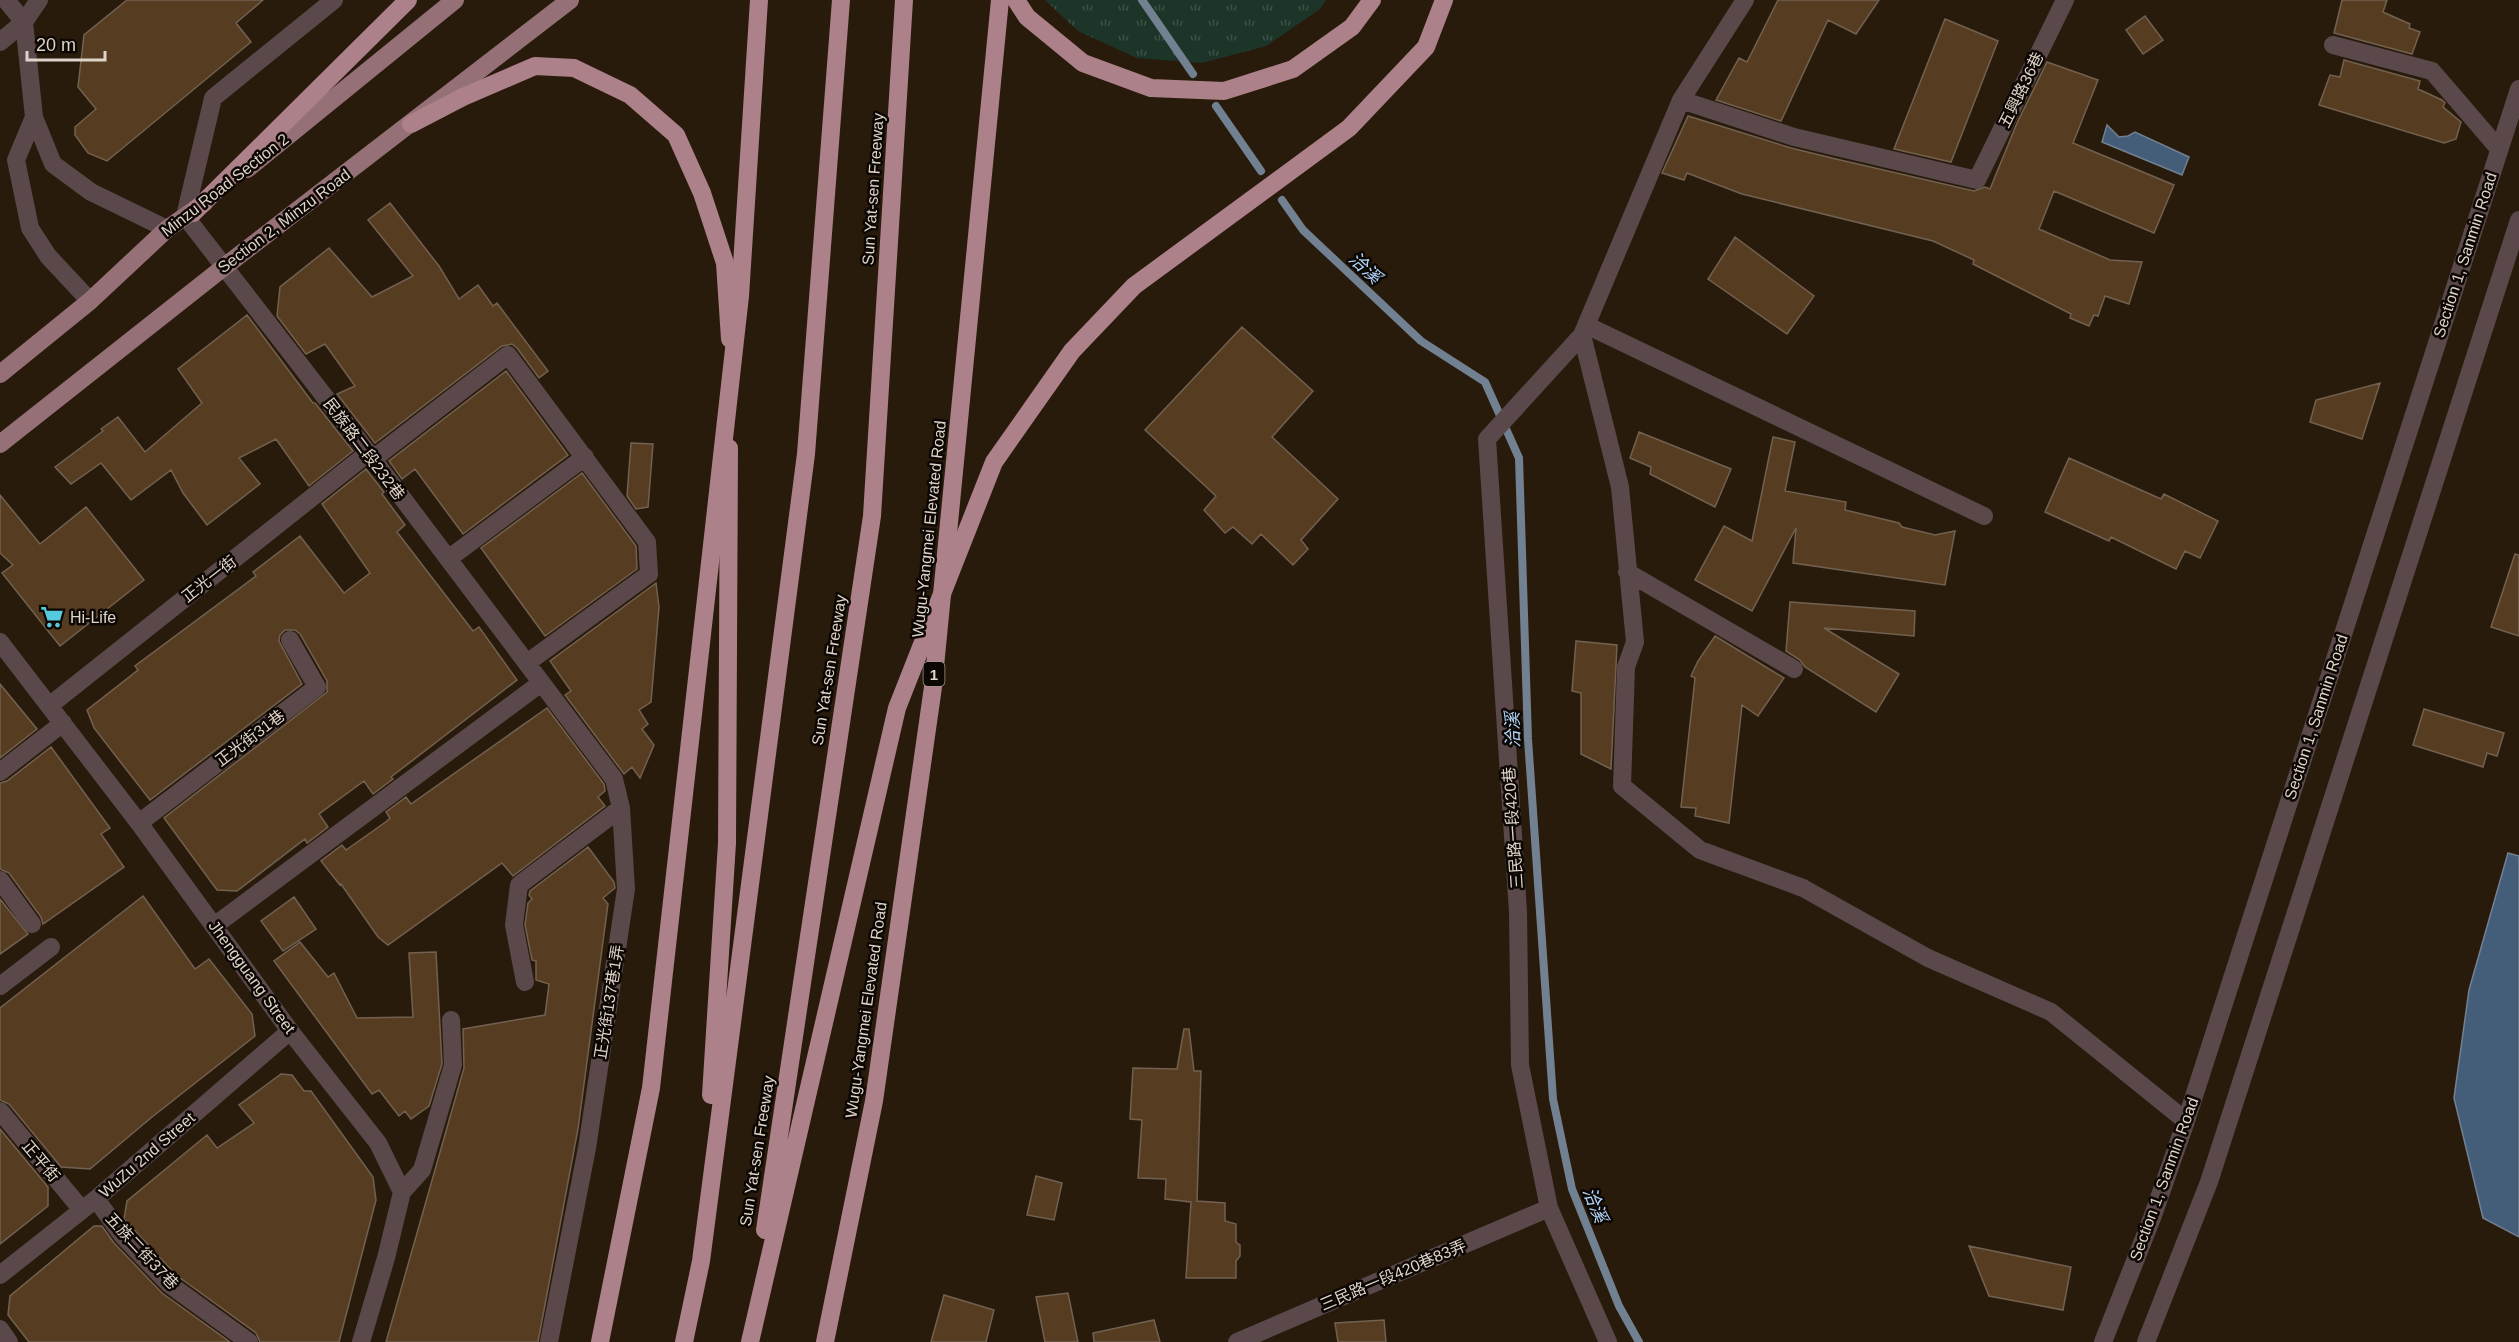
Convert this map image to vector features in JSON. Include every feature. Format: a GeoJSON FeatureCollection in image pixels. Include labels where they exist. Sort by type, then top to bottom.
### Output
{"type":"FeatureCollection","features":[{"type":"Feature","properties":{"kind":"highway"},"geometry":{"type":"LineString","coordinates":[[189,215],[408,0]]}},
{"type":"Feature","properties":{"kind":"highway"},"geometry":{"type":"LineString","coordinates":[[701,1261],[727,843],[730,339],[751,0]]}},
{"type":"Feature","properties":{"kind":"highway"},"geometry":{"type":"LineString","coordinates":[[600,1342],[651,1088],[740,296],[759,0]]}},
{"type":"Feature","properties":{"kind":"highway"},"geometry":{"type":"LineString","coordinates":[[684,1342],[701,1261],[806,454],[840,0]]}},
{"type":"Feature","properties":{"kind":"highway","name":"Sun Yat-sen Freeway"},"geometry":{"type":"LineString","coordinates":[[749,1342],[872,516],[904,0]]}},
{"type":"Feature","properties":{"kind":"highway","name":"Wugu-Yangmei Elevated Road"},"geometry":{"type":"LineString","coordinates":[[825,1342],[874,1101],[933,687],[1000,0]]}},
{"type":"Feature","properties":{"kind":"highway"},"geometry":{"type":"LineString","coordinates":[[1016,0],[1027,17],[1083,63],[1151,88],[1224,91],[1293,69],[1352,27],[1372,0]]}},
{"type":"Feature","properties":{"kind":"highway"},"geometry":{"type":"LineString","coordinates":[[749,1342],[897,708],[994,462],[1079,342],[1134,286],[1349,128],[1426,47],[1444,0]]}},
{"type":"Feature","properties":{"kind":"highway"},"geometry":{"type":"LineString","coordinates":[[411,124],[463,97],[535,66],[574,69],[630,95],[676,135],[702,194],[725,263],[730,339]]}},
{"type":"Feature","properties":{"kind":"main road","name":"Minzu Road Section 2"},"geometry":{"type":"LineString","coordinates":[[0,374],[90,301],[167,229],[189,215],[455,0]]}},
{"type":"Feature","properties":{"kind":"main road","name":"Section 2, Minzu Road"},"geometry":{"type":"LineString","coordinates":[[0,444],[224,267],[570,0]]}},
{"type":"Feature","properties":{"kind":"street"},"geometry":{"type":"LineString","coordinates":[[6,0],[24,22],[34,117],[53,164],[91,192],[167,229]]}},
{"type":"Feature","properties":{"kind":"street"},"geometry":{"type":"LineString","coordinates":[[0,42],[24,22],[39,0]]}},
{"type":"Feature","properties":{"kind":"street"},"geometry":{"type":"LineString","coordinates":[[189,215],[213,98],[334,0]]}},
{"type":"Feature","properties":{"kind":"street","name":"三民路一段420巷"},"geometry":{"type":"LineString","coordinates":[[1608,1342],[1549,1208],[1520,1065],[1518,912],[1487,439],[1584,330],[1681,100],[1745,0]]}},
{"type":"Feature","properties":{"kind":"street","name":"五興路36巷"},"geometry":{"type":"LineString","coordinates":[[1681,100],[1794,137],[1977,180],[2065,0]]}},
{"type":"Feature","properties":{"kind":"street"},"geometry":{"type":"LineString","coordinates":[[2333,45],[2432,71],[2499,149]]}},
{"type":"Feature","properties":{"kind":"street","name":"Section 1, Sanmin Road"},"geometry":{"type":"LineString","coordinates":[[2103,1342],[2152,1218],[2186,1121],[2519,89]]}},
{"type":"Feature","properties":{"kind":"street"},"geometry":{"type":"LineString","coordinates":[[34,117],[16,160],[30,228],[48,256],[90,301]]}},
{"type":"Feature","properties":{"kind":"street","name":"民族路二段232巷"},"geometry":{"type":"LineString","coordinates":[[189,215],[224,267],[541,683]]}},
{"type":"Feature","properties":{"kind":"street"},"geometry":{"type":"LineString","coordinates":[[2146,1342],[2209,1182],[2519,220]]}},
{"type":"Feature","properties":{"kind":"street"},"geometry":{"type":"LineString","coordinates":[[1584,330],[1984,516]]}},
{"type":"Feature","properties":{"kind":"street"},"geometry":{"type":"LineString","coordinates":[[1584,330],[1620,487],[1635,642],[1626,668],[1622,786],[1700,850],[1803,888],[1929,958],[2051,1012],[2186,1121]]}},
{"type":"Feature","properties":{"kind":"street","name":"正光一街"},"geometry":{"type":"LineString","coordinates":[[49,706],[370,456],[508,355],[585,457]]}},
{"type":"Feature","properties":{"kind":"street"},"geometry":{"type":"LineString","coordinates":[[448,559],[585,457],[647,542],[650,574],[527,663]]}},
{"type":"Feature","properties":{"kind":"street"},"geometry":{"type":"LineString","coordinates":[[1627,572],[1794,669]]}},
{"type":"Feature","properties":{"kind":"street","name":"正光街31巷"},"geometry":{"type":"LineString","coordinates":[[139,823],[317,687],[290,640]]}},
{"type":"Feature","properties":{"kind":"street","name":"Jhengguang Street"},"geometry":{"type":"LineString","coordinates":[[0,642],[139,823],[290,1030],[378,1143],[402,1192]]}},
{"type":"Feature","properties":{"kind":"street"},"geometry":{"type":"LineString","coordinates":[[214,926],[541,683]]}},
{"type":"Feature","properties":{"kind":"street","name":"正光街137巷1弄"},"geometry":{"type":"LineString","coordinates":[[541,683],[614,779],[621,808],[626,889],[587,1148],[549,1342]]}},
{"type":"Feature","properties":{"kind":"street"},"geometry":{"type":"LineString","coordinates":[[0,772],[63,723]]}},
{"type":"Feature","properties":{"kind":"street"},"geometry":{"type":"LineString","coordinates":[[525,982],[514,925],[519,885],[621,808]]}},
{"type":"Feature","properties":{"kind":"street"},"geometry":{"type":"LineString","coordinates":[[0,880],[32,924]]}},
{"type":"Feature","properties":{"kind":"street"},"geometry":{"type":"LineString","coordinates":[[0,986],[51,947]]}},
{"type":"Feature","properties":{"kind":"street"},"geometry":{"type":"LineString","coordinates":[[361,1342],[386,1258],[402,1192],[422,1170],[453,1065],[451,1020]]}},
{"type":"Feature","properties":{"kind":"street","name":"WuZu 2nd Street"},"geometry":{"type":"LineString","coordinates":[[0,1275],[89,1205],[290,1030]]}},
{"type":"Feature","properties":{"kind":"street","name":"正平街"},"geometry":{"type":"LineString","coordinates":[[0,1111],[89,1205]]}},
{"type":"Feature","properties":{"kind":"street","name":"五族二街37巷"},"geometry":{"type":"LineString","coordinates":[[89,1205],[122,1235],[169,1284],[249,1342]]}},
{"type":"Feature","properties":{"kind":"street","name":"三民路一段420巷83弄"},"geometry":{"type":"LineString","coordinates":[[1237,1342],[1549,1208]]}},
{"type":"Feature","properties":{"kind":"street"},"geometry":{"type":"LineString","coordinates":[[0,1329],[9,1342]]}},
{"type":"Feature","properties":{"kind":"green space"},"geometry":{"type":"Polygon","coordinates":[[[1045,0],[1326,0],[1320,9],[1266,46],[1202,63],[1137,58],[1078,31],[1045,0]]]}},
{"type":"Feature","properties":{"kind":"water"},"geometry":{"type":"Polygon","coordinates":[[[2107,125],[2119,137],[2135,132],[2189,157],[2182,175],[2102,142],[2107,125]]]}},
{"type":"Feature","properties":{"kind":"water"},"geometry":{"type":"Polygon","coordinates":[[[2508,853],[2519,856],[2519,1237],[2483,1218],[2454,1098],[2469,990],[2508,853]]]}},
{"type":"Feature","properties":{"kind":"building"},"geometry":{"type":"Polygon","coordinates":[[[127,0],[263,0],[236,23],[251,42],[107,161],[88,153],[75,135],[75,127],[96,109],[78,87],[84,35],[127,0]]]}},
{"type":"Feature","properties":{"kind":"building"},"geometry":{"type":"Polygon","coordinates":[[[1778,0],[1879,0],[1856,34],[1828,20],[1781,121],[1716,100],[1739,58],[1747,62],[1778,0]]]}},
{"type":"Feature","properties":{"kind":"building"},"geometry":{"type":"Polygon","coordinates":[[[2342,0],[2387,0],[2383,12],[2410,24],[2409,28],[2420,32],[2412,54],[2334,33],[2342,0]]]}},
{"type":"Feature","properties":{"kind":"building"},"geometry":{"type":"Polygon","coordinates":[[[2145,16],[2163,40],[2143,54],[2126,30],[2145,16]]]}},
{"type":"Feature","properties":{"kind":"building"},"geometry":{"type":"Polygon","coordinates":[[[1945,19],[1998,41],[1951,162],[1894,149],[1945,19]]]}},
{"type":"Feature","properties":{"kind":"building"},"geometry":{"type":"Polygon","coordinates":[[[2344,60],[2420,81],[2418,89],[2442,100],[2445,103],[2443,107],[2461,122],[2456,139],[2444,143],[2319,105],[2330,75],[2340,77],[2344,60]]]}},
{"type":"Feature","properties":{"kind":"building"},"geometry":{"type":"Polygon","coordinates":[[[2047,62],[2098,80],[2073,143],[2174,185],[2154,233],[2054,191],[2039,229],[2110,260],[2142,262],[2129,304],[2105,296],[2098,316],[2094,315],[2089,326],[2070,318],[2071,314],[1973,264],[1974,260],[1933,241],[1742,194],[1687,173],[1684,180],[1662,173],[1688,116],[1791,148],[1836,159],[1974,191],[1985,187],[1990,189],[2017,123],[2047,62]]]}},
{"type":"Feature","properties":{"kind":"building"},"geometry":{"type":"Polygon","coordinates":[[[390,203],[439,266],[459,299],[478,285],[493,306],[497,303],[548,371],[539,378],[517,348],[512,344],[502,346],[375,443],[337,394],[355,386],[325,344],[306,354],[277,316],[280,287],[329,248],[372,297],[413,276],[368,220],[390,203]]]}},
{"type":"Feature","properties":{"kind":"building"},"geometry":{"type":"Polygon","coordinates":[[[1735,237],[1814,296],[1787,334],[1708,279],[1735,237]]]}},
{"type":"Feature","properties":{"kind":"building"},"geometry":{"type":"Polygon","coordinates":[[[247,315],[313,403],[353,451],[309,486],[276,439],[239,458],[260,484],[207,525],[183,493],[171,470],[131,500],[101,463],[71,484],[55,467],[118,417],[145,452],[202,403],[178,369],[247,315]]]}},
{"type":"Feature","properties":{"kind":"building"},"geometry":{"type":"Polygon","coordinates":[[[1242,327],[1313,391],[1272,437],[1338,499],[1301,540],[1308,549],[1293,565],[1261,534],[1252,544],[1233,527],[1225,533],[1204,510],[1216,496],[1145,430],[1242,327]]]}},
{"type":"Feature","properties":{"kind":"building"},"geometry":{"type":"Polygon","coordinates":[[[506,371],[568,455],[463,534],[415,469],[402,479],[389,461],[506,371]]]}},
{"type":"Feature","properties":{"kind":"building"},"geometry":{"type":"Polygon","coordinates":[[[2380,383],[2362,439],[2310,422],[2316,400],[2380,383]]]}},
{"type":"Feature","properties":{"kind":"building"},"geometry":{"type":"Polygon","coordinates":[[[1639,432],[1731,469],[1715,507],[1650,474],[1651,467],[1630,458],[1639,432]]]}},
{"type":"Feature","properties":{"kind":"building"},"geometry":{"type":"Polygon","coordinates":[[[1773,437],[1795,442],[1785,491],[1846,502],[1845,510],[1899,523],[1902,527],[1935,535],[1955,531],[1945,585],[1793,563],[1796,528],[1752,611],[1695,580],[1724,526],[1752,541],[1773,437]]]}},
{"type":"Feature","properties":{"kind":"building"},"geometry":{"type":"Polygon","coordinates":[[[631,443],[653,444],[648,507],[636,509],[627,496],[631,443]]]}},
{"type":"Feature","properties":{"kind":"building"},"geometry":{"type":"Polygon","coordinates":[[[2069,458],[2161,499],[2164,494],[2218,521],[2200,558],[2185,551],[2176,569],[2111,537],[2109,541],[2045,512],[2069,458]]]}},
{"type":"Feature","properties":{"kind":"building"},"geometry":{"type":"Polygon","coordinates":[[[366,469],[405,525],[397,532],[473,631],[479,627],[517,680],[391,777],[393,779],[373,794],[364,781],[319,814],[328,827],[307,843],[305,839],[237,891],[217,890],[164,818],[327,692],[327,681],[300,634],[295,630],[285,630],[280,635],[279,641],[302,684],[150,800],[94,728],[87,710],[138,670],[135,666],[256,576],[253,572],[300,536],[344,593],[370,573],[322,504],[366,469]]]}},
{"type":"Feature","properties":{"kind":"building"},"geometry":{"type":"Polygon","coordinates":[[[582,473],[636,546],[637,569],[545,636],[481,548],[582,473]]]}},
{"type":"Feature","properties":{"kind":"building"},"geometry":{"type":"Polygon","coordinates":[[[0,495],[40,544],[86,507],[144,580],[60,646],[2,573],[13,565],[0,553],[0,495]]]}},
{"type":"Feature","properties":{"kind":"building"},"geometry":{"type":"Polygon","coordinates":[[[2515,554],[2519,555],[2519,636],[2491,627],[2515,554]]]}},
{"type":"Feature","properties":{"kind":"building"},"geometry":{"type":"Polygon","coordinates":[[[656,583],[659,607],[651,702],[639,710],[648,724],[642,729],[654,745],[640,778],[632,767],[624,774],[565,695],[571,691],[550,661],[656,583]]]}},
{"type":"Feature","properties":{"kind":"building"},"geometry":{"type":"Polygon","coordinates":[[[1790,602],[1915,611],[1914,636],[1824,628],[1899,674],[1876,712],[1805,667],[1800,660],[1786,651],[1790,602]]]}},
{"type":"Feature","properties":{"kind":"building"},"geometry":{"type":"Polygon","coordinates":[[[1715,636],[1784,678],[1758,716],[1742,705],[1729,823],[1695,816],[1696,808],[1681,807],[1695,678],[1691,676],[1715,636]]]}},
{"type":"Feature","properties":{"kind":"building"},"geometry":{"type":"Polygon","coordinates":[[[1576,641],[1617,645],[1611,769],[1581,754],[1581,693],[1572,691],[1576,641]]]}},
{"type":"Feature","properties":{"kind":"building"},"geometry":{"type":"Polygon","coordinates":[[[0,684],[37,729],[0,758],[0,684]]]}},
{"type":"Feature","properties":{"kind":"building"},"geometry":{"type":"Polygon","coordinates":[[[547,708],[604,784],[605,791],[598,797],[605,806],[513,876],[502,863],[388,945],[378,937],[341,884],[321,861],[342,845],[346,850],[387,821],[390,818],[386,812],[406,797],[411,804],[547,708]]]}},
{"type":"Feature","properties":{"kind":"building"},"geometry":{"type":"Polygon","coordinates":[[[2424,709],[2504,733],[2497,756],[2487,753],[2483,767],[2413,745],[2424,709]]]}},
{"type":"Feature","properties":{"kind":"building"},"geometry":{"type":"Polygon","coordinates":[[[51,747],[110,828],[101,834],[124,867],[43,924],[41,917],[9,873],[0,869],[0,783],[7,781],[51,747]]]}},
{"type":"Feature","properties":{"kind":"building"},"geometry":{"type":"Polygon","coordinates":[[[588,847],[614,882],[615,888],[603,898],[608,904],[578,1129],[538,1342],[386,1342],[464,1068],[463,1029],[545,1015],[549,984],[536,980],[536,961],[532,960],[525,925],[528,903],[532,899],[529,895],[530,891],[588,847]]]}},
{"type":"Feature","properties":{"kind":"building"},"geometry":{"type":"Polygon","coordinates":[[[143,896],[195,969],[209,959],[252,1014],[255,1036],[90,1169],[61,1167],[9,1104],[0,1100],[0,1008],[143,896]]]}},
{"type":"Feature","properties":{"kind":"building"},"geometry":{"type":"Polygon","coordinates":[[[294,897],[316,929],[283,951],[261,921],[294,897]]]}},
{"type":"Feature","properties":{"kind":"building"},"geometry":{"type":"Polygon","coordinates":[[[0,899],[28,934],[0,954],[0,899]]]}},
{"type":"Feature","properties":{"kind":"building"},"geometry":{"type":"Polygon","coordinates":[[[300,942],[328,977],[334,973],[357,1018],[413,1017],[409,953],[436,952],[442,1064],[429,1106],[411,1119],[405,1111],[399,1116],[379,1090],[372,1094],[274,961],[300,942]]]}},
{"type":"Feature","properties":{"kind":"building"},"geometry":{"type":"Polygon","coordinates":[[[1184,1029],[1189,1029],[1194,1071],[1201,1071],[1197,1201],[1225,1203],[1225,1221],[1236,1224],[1236,1242],[1240,1245],[1240,1256],[1236,1261],[1236,1278],[1186,1278],[1191,1202],[1165,1199],[1166,1179],[1138,1178],[1142,1120],[1130,1119],[1133,1068],[1177,1069],[1184,1029]]]}},
{"type":"Feature","properties":{"kind":"building"},"geometry":{"type":"Polygon","coordinates":[[[281,1074],[292,1075],[304,1091],[311,1091],[373,1177],[376,1200],[339,1342],[260,1342],[256,1333],[176,1275],[124,1219],[127,1201],[207,1135],[217,1148],[254,1123],[239,1105],[281,1074]]]}},
{"type":"Feature","properties":{"kind":"building"},"geometry":{"type":"Polygon","coordinates":[[[0,1129],[48,1187],[48,1206],[0,1244],[0,1129]]]}},
{"type":"Feature","properties":{"kind":"building"},"geometry":{"type":"Polygon","coordinates":[[[1036,1176],[1062,1183],[1054,1220],[1027,1215],[1036,1176]]]}},
{"type":"Feature","properties":{"kind":"building"},"geometry":{"type":"Polygon","coordinates":[[[94,1226],[102,1226],[114,1243],[162,1293],[230,1342],[29,1342],[8,1315],[10,1296],[94,1226]]]}},
{"type":"Feature","properties":{"kind":"building"},"geometry":{"type":"Polygon","coordinates":[[[1969,1246],[2071,1267],[2063,1310],[1989,1296],[1969,1246]]]}},
{"type":"Feature","properties":{"kind":"building"},"geometry":{"type":"Polygon","coordinates":[[[1068,1293],[1078,1342],[1045,1342],[1036,1297],[1068,1293]]]}},
{"type":"Feature","properties":{"kind":"building"},"geometry":{"type":"Polygon","coordinates":[[[944,1295],[994,1310],[986,1342],[931,1342],[944,1295]]]}},
{"type":"Feature","properties":{"kind":"building"},"geometry":{"type":"Polygon","coordinates":[[[1154,1320],[1160,1342],[1094,1342],[1093,1333],[1154,1320]]]}},
{"type":"Feature","properties":{"kind":"building"},"geometry":{"type":"Polygon","coordinates":[[[1384,1320],[1386,1342],[1338,1342],[1335,1323],[1384,1320]]]}},
{"type":"Feature","properties":{"kind":"waterway","name":"洽溪"},"geometry":{"type":"LineString","coordinates":[[1142,0],[1193,74]]}},
{"type":"Feature","properties":{"kind":"waterway","name":"洽溪"},"geometry":{"type":"LineString","coordinates":[[1216,106],[1261,171]]}},
{"type":"Feature","properties":{"kind":"waterway","name":"洽溪"},"geometry":{"type":"LineString","coordinates":[[1282,200],[1303,230],[1421,341],[1485,382],[1519,458],[1528,739],[1553,1099],[1572,1189],[1619,1306],[1639,1342]]}},
{"type":"Feature","properties":{"kind":"place","name":"Hi-Life"},"geometry":{"type":"Point","coordinates":[52,617]}}]}
